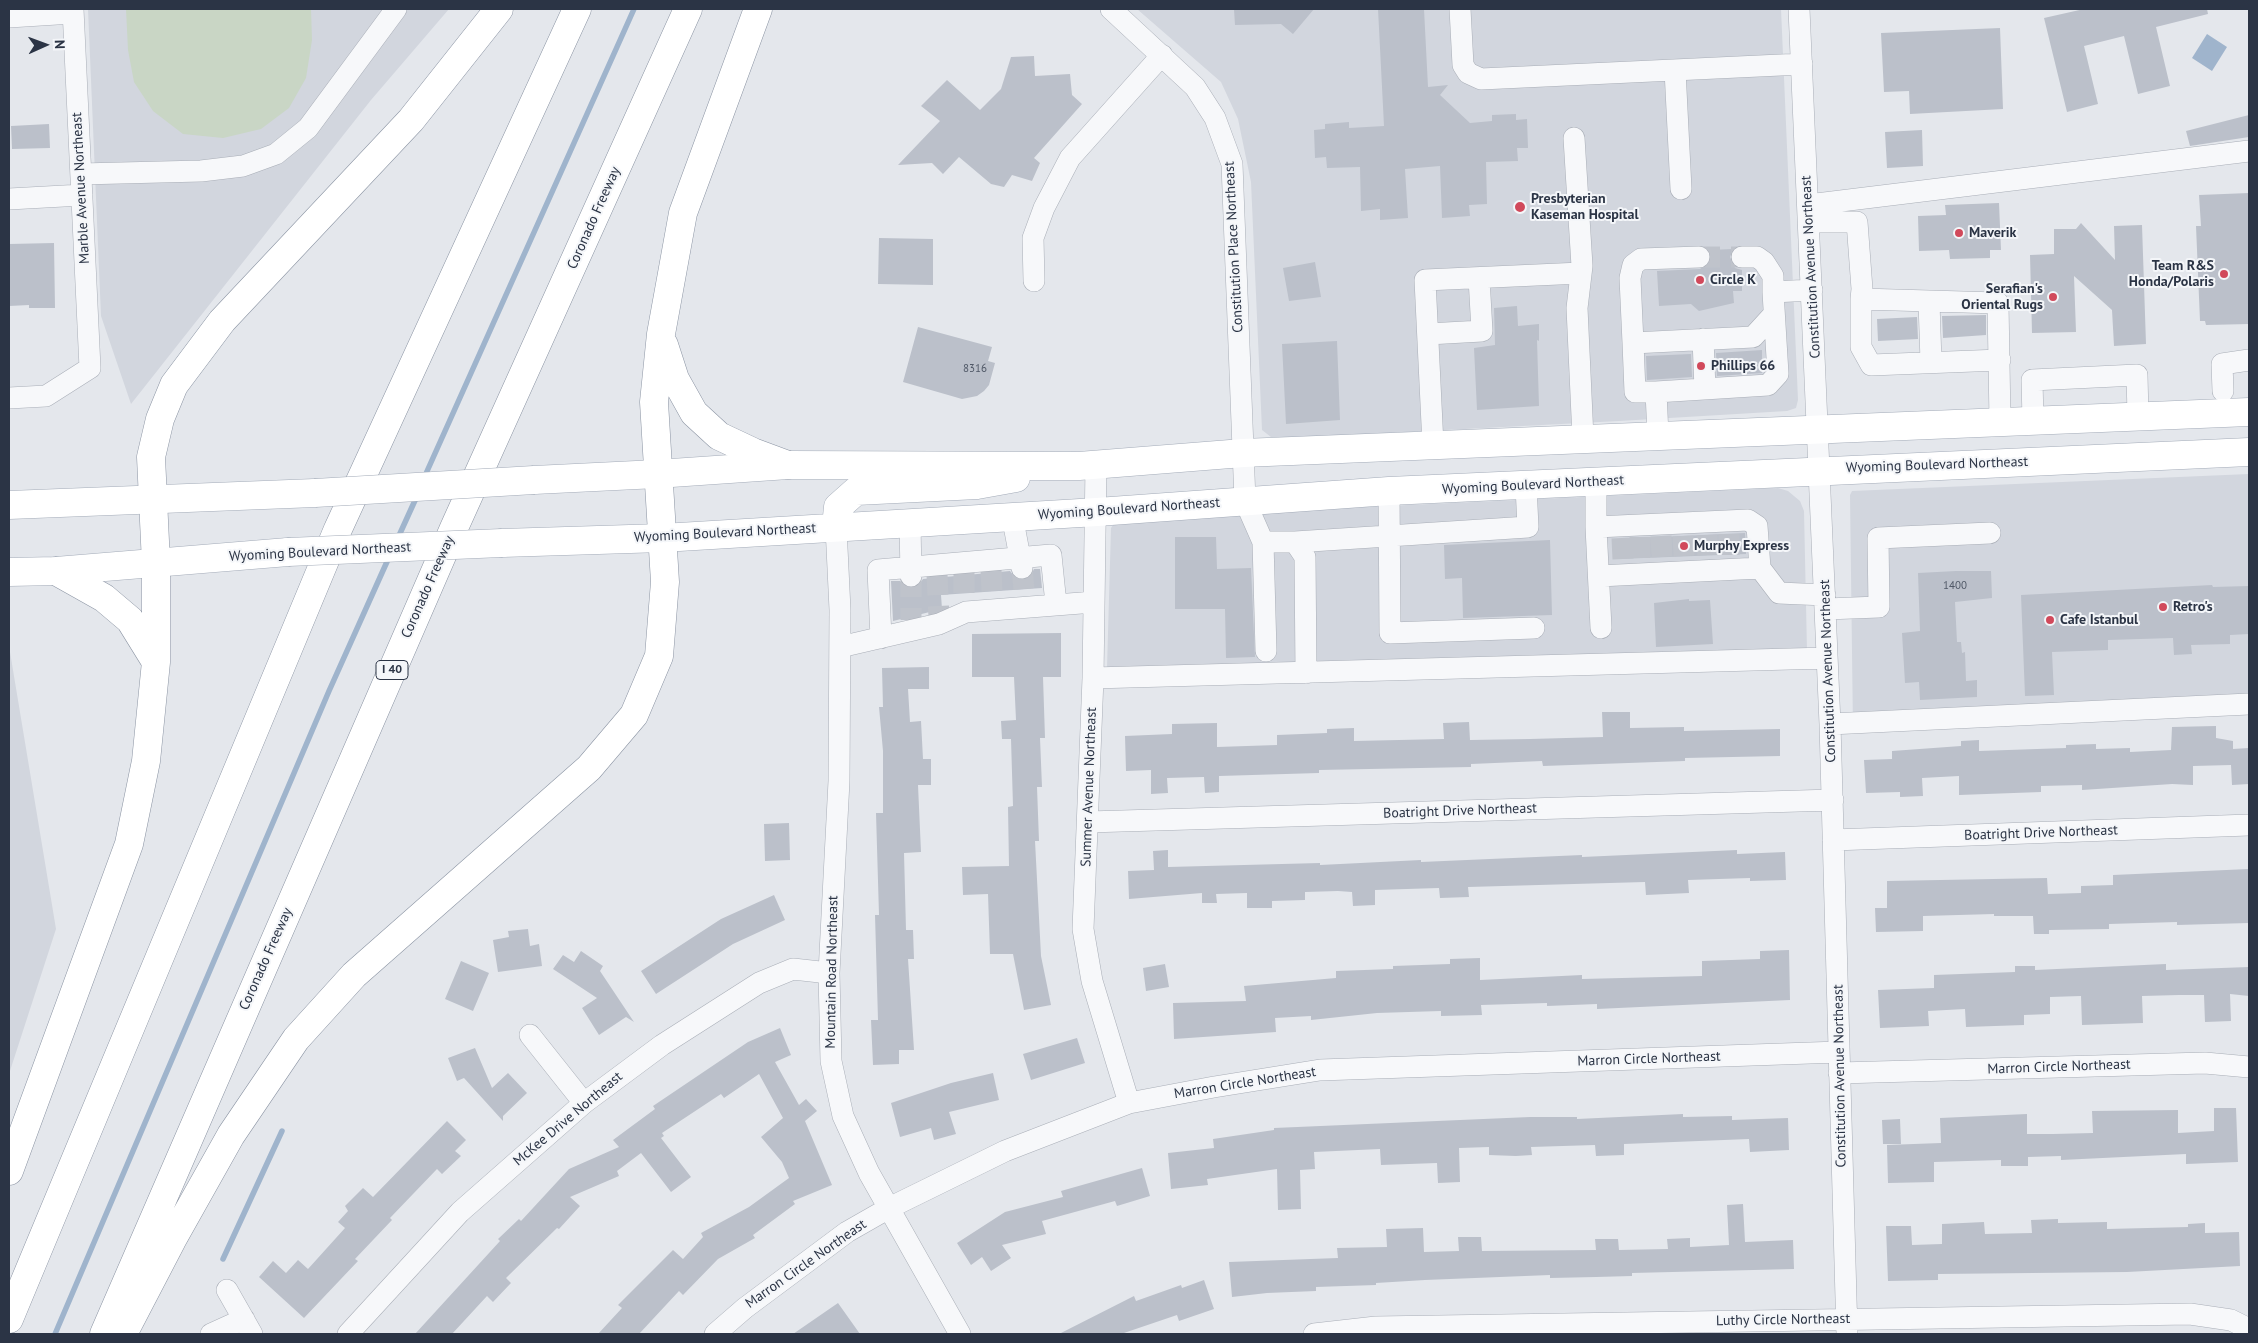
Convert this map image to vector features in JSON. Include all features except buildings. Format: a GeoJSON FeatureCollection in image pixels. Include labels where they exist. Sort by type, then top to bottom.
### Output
{"type":"FeatureCollection","features":[{"type":"Feature","properties":{"kind":"main road"},"geometry":{"type":"LineString","coordinates":[[9,1171],[129,844],[146,761],[156,662],[156,564],[151,457],[160,419],[174,385],[222,321],[411,120],[499,9]]}},
{"type":"Feature","properties":{"kind":"main road"},"geometry":{"type":"LineString","coordinates":[[9,1319],[338,529],[577,9]]}},
{"type":"Feature","properties":{"kind":"main road","name":"Coronado Freeway"},"geometry":{"type":"LineString","coordinates":[[104,1334],[454,528],[688,9]]}},
{"type":"Feature","properties":{"kind":"main road"},"geometry":{"type":"LineString","coordinates":[[123,1334],[172,1240],[231,1135],[296,1039],[354,975],[589,768],[634,715],[659,656],[665,582],[654,402],[661,334],[683,213],[758,9]]}},
{"type":"Feature","properties":{"kind":"main road"},"geometry":{"type":"LineString","coordinates":[[661,334],[675,379],[694,413],[719,436],[753,452],[788,465]]}},
{"type":"Feature","properties":{"kind":"main road"},"geometry":{"type":"LineString","coordinates":[[9,505],[315,493],[788,465],[1087,466],[1243,453],[1818,428],[2249,412]]}},
{"type":"Feature","properties":{"kind":"main road","name":"Wyoming Boulevard Northeast"},"geometry":{"type":"LineString","coordinates":[[9,572],[56,571],[156,564],[288,552],[662,538],[1097,512],[1389,490],[1526,486],[1821,470],[2249,452]]}},
{"type":"Feature","properties":{"kind":"main road"},"geometry":{"type":"LineString","coordinates":[[836,527],[838,507],[856,491],[977,485],[1087,466]]}},
{"type":"Feature","properties":{"kind":"main road"},"geometry":{"type":"LineString","coordinates":[[56,571],[104,598],[130,620],[156,662]]}},
{"type":"Feature","properties":{"kind":"street"},"geometry":{"type":"LineString","coordinates":[[81,174],[201,171],[243,166],[276,154],[308,128],[396,9]]}},
{"type":"Feature","properties":{"kind":"street","name":"Constitution Place Northeast"},"geometry":{"type":"LineString","coordinates":[[1111,9],[1195,87],[1211,111],[1232,164],[1245,501]]}},
{"type":"Feature","properties":{"kind":"street"},"geometry":{"type":"LineString","coordinates":[[1460,9],[1463,65],[1468,73],[1481,79],[1802,64]]}},
{"type":"Feature","properties":{"kind":"street","name":"Constitution Avenue Northeast"},"geometry":{"type":"LineString","coordinates":[[1799,9],[1821,470],[1833,800],[1846,1326]]}},
{"type":"Feature","properties":{"kind":"street"},"geometry":{"type":"LineString","coordinates":[[9,16],[73,11]]}},
{"type":"Feature","properties":{"kind":"street","name":"Marble Avenue Northeast"},"geometry":{"type":"LineString","coordinates":[[9,398],[46,396],[90,368],[73,11]]}},
{"type":"Feature","properties":{"kind":"street"},"geometry":{"type":"LineString","coordinates":[[1034,281],[1033,238],[1044,208],[1070,158],[1162,55]]}},
{"type":"Feature","properties":{"kind":"street"},"geometry":{"type":"LineString","coordinates":[[1675,70],[1681,189]]}},
{"type":"Feature","properties":{"kind":"street"},"geometry":{"type":"LineString","coordinates":[[1574,138],[1581,273],[1576,308],[1583,438]]}},
{"type":"Feature","properties":{"kind":"street"},"geometry":{"type":"LineString","coordinates":[[1809,214],[2249,151]]}},
{"type":"Feature","properties":{"kind":"street"},"geometry":{"type":"LineString","coordinates":[[9,199],[82,195]]}},
{"type":"Feature","properties":{"kind":"street"},"geometry":{"type":"LineString","coordinates":[[1809,214],[1857,222],[1862,288],[1861,347],[1871,365],[2000,360]]}},
{"type":"Feature","properties":{"kind":"street"},"geometry":{"type":"LineString","coordinates":[[1699,257],[1641,259],[1633,265],[1630,278],[1636,392],[1768,385],[1778,374],[1773,276],[1764,262],[1757,257],[1742,257]]}},
{"type":"Feature","properties":{"kind":"street"},"geometry":{"type":"LineString","coordinates":[[1433,445],[1425,280],[1581,273]]}},
{"type":"Feature","properties":{"kind":"street"},"geometry":{"type":"LineString","coordinates":[[1428,334],[1482,331],[1479,278]]}},
{"type":"Feature","properties":{"kind":"street"},"geometry":{"type":"LineString","coordinates":[[1773,292],[1812,290]]}},
{"type":"Feature","properties":{"kind":"street"},"geometry":{"type":"LineString","coordinates":[[1861,300],[1998,303],[2000,421]]}},
{"type":"Feature","properties":{"kind":"street"},"geometry":{"type":"LineString","coordinates":[[1928,302],[1931,362]]}},
{"type":"Feature","properties":{"kind":"street"},"geometry":{"type":"LineString","coordinates":[[1633,343],[1753,337],[1774,314]]}},
{"type":"Feature","properties":{"kind":"street"},"geometry":{"type":"LineString","coordinates":[[1703,339],[1705,389]]}},
{"type":"Feature","properties":{"kind":"street"},"geometry":{"type":"LineString","coordinates":[[2223,391],[2222,364],[2249,360]]}},
{"type":"Feature","properties":{"kind":"street"},"geometry":{"type":"LineString","coordinates":[[2033,420],[2032,380],[2137,375],[2138,416]]}},
{"type":"Feature","properties":{"kind":"street"},"geometry":{"type":"LineString","coordinates":[[1656,392],[1658,435]]}},
{"type":"Feature","properties":{"kind":"street","name":"Summer Avenue Northeast"},"geometry":{"type":"LineString","coordinates":[[1087,466],[1097,512],[1093,678],[1083,929],[1092,981],[1129,1103]]}},
{"type":"Feature","properties":{"kind":"street"},"geometry":{"type":"LineString","coordinates":[[1596,482],[1596,527],[1601,628]]}},
{"type":"Feature","properties":{"kind":"street"},"geometry":{"type":"LineString","coordinates":[[1264,542],[1296,542],[1528,527],[1526,486]]}},
{"type":"Feature","properties":{"kind":"street"},"geometry":{"type":"LineString","coordinates":[[1389,490],[1390,633],[1534,628]]}},
{"type":"Feature","properties":{"kind":"street"},"geometry":{"type":"LineString","coordinates":[[1245,501],[1264,542],[1266,651]]}},
{"type":"Feature","properties":{"kind":"street"},"geometry":{"type":"LineString","coordinates":[[1014,516],[1015,531],[1022,562]]}},
{"type":"Feature","properties":{"kind":"street"},"geometry":{"type":"LineString","coordinates":[[910,523],[911,571]]}},
{"type":"Feature","properties":{"kind":"street","name":"Mountain Road Northeast"},"geometry":{"type":"LineString","coordinates":[[836,527],[840,610],[839,781],[830,973],[831,1061],[843,1116],[869,1173],[960,1334]]}},
{"type":"Feature","properties":{"kind":"street"},"geometry":{"type":"LineString","coordinates":[[1596,527],[1630,532],[1660,530],[1684,547],[1729,547],[1779,593],[1825,602],[1879,607],[1878,538],[1990,533]]}},
{"type":"Feature","properties":{"kind":"street"},"geometry":{"type":"LineString","coordinates":[[1296,542],[1304,557],[1306,673]]}},
{"type":"Feature","properties":{"kind":"street"},"geometry":{"type":"LineString","coordinates":[[1598,576],[1632,567],[1662,565],[1684,547],[1729,547]]}},
{"type":"Feature","properties":{"kind":"street"},"geometry":{"type":"LineString","coordinates":[[881,638],[878,570],[911,571],[990,565],[1022,562],[1051,555],[1056,604]]}},
{"type":"Feature","properties":{"kind":"street"},"geometry":{"type":"LineString","coordinates":[[840,647],[881,638],[912,625],[939,621],[965,603],[1024,598],[1056,604],[1094,602]]}},
{"type":"Feature","properties":{"kind":"street"},"geometry":{"type":"LineString","coordinates":[[1093,678],[1827,658]]}},
{"type":"Feature","properties":{"kind":"street"},"geometry":{"type":"LineString","coordinates":[[1830,724],[2249,704]]}},
{"type":"Feature","properties":{"kind":"street","name":"Boatright Drive Northeast"},"geometry":{"type":"LineString","coordinates":[[1088,822],[1833,800]]}},
{"type":"Feature","properties":{"kind":"street","name":"Boatright Drive Northeast"},"geometry":{"type":"LineString","coordinates":[[1833,840],[2249,825]]}},
{"type":"Feature","properties":{"kind":"street","name":"McKee Drive Northeast"},"geometry":{"type":"LineString","coordinates":[[348,1334],[460,1212],[584,1102],[662,1045],[759,983],[793,969],[830,973]]}},
{"type":"Feature","properties":{"kind":"street"},"geometry":{"type":"LineString","coordinates":[[530,1035],[584,1102]]}},
{"type":"Feature","properties":{"kind":"street","name":"Marron Circle Northeast"},"geometry":{"type":"LineString","coordinates":[[715,1334],[745,1308],[847,1232],[889,1208],[1005,1151],[1129,1103],[1214,1086],[1320,1070],[1839,1052]]}},
{"type":"Feature","properties":{"kind":"street","name":"Marron Circle Northeast"},"geometry":{"type":"LineString","coordinates":[[1839,1073],[2205,1063],[2249,1067]]}},
{"type":"Feature","properties":{"kind":"street"},"geometry":{"type":"LineString","coordinates":[[210,1334],[248,1327],[227,1290]]}},
{"type":"Feature","properties":{"kind":"street","name":"Luthy Circle Northeast"},"geometry":{"type":"LineString","coordinates":[[1314,1334],[1376,1327],[1846,1326],[2190,1314],[2231,1320],[2249,1329]]}},
{"type":"Feature","properties":{"kind":"shaded area"},"geometry":{"type":"Polygon","coordinates":[[[88,9],[449,9],[371,100],[131,404],[101,316],[88,9]]]}},
{"type":"Feature","properties":{"kind":"shaded area","name":"Presbyterian Kaseman Hospital"},"geometry":{"type":"Polygon","coordinates":[[[1137,9],[1781,9],[1798,400],[1796,408],[1787,411],[1619,421],[1291,438],[1271,437],[1262,430],[1251,182],[1238,119],[1221,82],[1137,9]]]}},
{"type":"Feature","properties":{"kind":"shaded area"},"geometry":{"type":"Polygon","coordinates":[[[2249,474],[2249,713],[1853,730],[1850,495],[1852,491],[2249,474]]]}},
{"type":"Feature","properties":{"kind":"shaded area"},"geometry":{"type":"Polygon","coordinates":[[[1778,488],[1788,491],[1800,501],[1804,511],[1807,651],[1107,668],[1111,528],[1115,522],[1124,518],[1778,488]]]}},
{"type":"Feature","properties":{"kind":"shaded area"},"geometry":{"type":"Polygon","coordinates":[[[9,646],[56,929],[9,1074],[9,646]]]}},
{"type":"Feature","properties":{"kind":"green space"},"geometry":{"type":"Polygon","coordinates":[[[126,9],[311,9],[312,40],[306,78],[289,108],[261,129],[223,138],[183,134],[153,111],[134,82],[128,50],[126,9]]]}},
{"type":"Feature","properties":{"kind":"water"},"geometry":{"type":"Polygon","coordinates":[[[2207,34],[2227,47],[2212,71],[2192,58],[2207,34]]]}},
{"type":"Feature","properties":{"kind":"waterway"},"geometry":{"type":"LineString","coordinates":[[424,478],[634,9]]}},
{"type":"Feature","properties":{"kind":"waterway"},"geometry":{"type":"LineString","coordinates":[[397,540],[417,496]]}},
{"type":"Feature","properties":{"kind":"waterway"},"geometry":{"type":"LineString","coordinates":[[55,1334],[329,691],[390,555]]}},
{"type":"Feature","properties":{"kind":"waterway"},"geometry":{"type":"LineString","coordinates":[[223,1259],[282,1131]]}},
{"type":"Feature","properties":{"kind":"tunnel"},"geometry":{"type":"LineString","coordinates":[[1699,257],[1742,257]]}},
{"type":"Feature","properties":{"kind":"tunnel"},"geometry":{"type":"LineString","coordinates":[[1729,534],[1729,555]]}},
{"type":"Feature","properties":{"kind":"tunnel"},"geometry":{"type":"LineString","coordinates":[[1707,535],[1708,555]]}},
{"type":"Feature","properties":{"kind":"tunnel"},"geometry":{"type":"LineString","coordinates":[[1661,536],[1662,557]]}},
{"type":"Feature","properties":{"kind":"tunnel"},"geometry":{"type":"LineString","coordinates":[[1683,536],[1684,556]]}},
{"type":"Feature","properties":{"kind":"tunnel"},"geometry":{"type":"LineString","coordinates":[[1640,537],[1640,558]]}},
{"type":"Feature","properties":{"kind":"tunnel"},"geometry":{"type":"LineString","coordinates":[[1622,538],[1623,559]]}},
{"type":"Feature","properties":{"kind":"tunnel"},"geometry":{"type":"LineString","coordinates":[[1022,568],[1024,589]]}},
{"type":"Feature","properties":{"kind":"tunnel"},"geometry":{"type":"LineString","coordinates":[[991,570],[992,591]]}},
{"type":"Feature","properties":{"kind":"tunnel"},"geometry":{"type":"LineString","coordinates":[[964,572],[964,594]]}},
{"type":"Feature","properties":{"kind":"tunnel"},"geometry":{"type":"LineString","coordinates":[[937,574],[939,618]]}},
{"type":"Feature","properties":{"kind":"tunnel"},"geometry":{"type":"LineString","coordinates":[[911,576],[911,620]]}},
{"type":"Feature","properties":{"kind":"place","name":"Presbyterian Kaseman Hospital"},"geometry":{"type":"Point","coordinates":[1520,207]}},
{"type":"Feature","properties":{"kind":"place","name":"Maverik"},"geometry":{"type":"Point","coordinates":[1959,233]}},
{"type":"Feature","properties":{"kind":"place","name":"Team R&S Honda/Polaris"},"geometry":{"type":"Point","coordinates":[2224,274]}},
{"type":"Feature","properties":{"kind":"place","name":"Circle K"},"geometry":{"type":"Point","coordinates":[1700,280]}},
{"type":"Feature","properties":{"kind":"place","name":"Serafian's Oriental Rugs"},"geometry":{"type":"Point","coordinates":[2053,297]}},
{"type":"Feature","properties":{"kind":"place","name":"Phillips 66"},"geometry":{"type":"Point","coordinates":[1701,366]}},
{"type":"Feature","properties":{"kind":"place","name":"Murphy Express"},"geometry":{"type":"Point","coordinates":[1684,546]}},
{"type":"Feature","properties":{"kind":"place","name":"Retro's"},"geometry":{"type":"Point","coordinates":[2163,607]}},
{"type":"Feature","properties":{"kind":"place","name":"Cafe Istanbul"},"geometry":{"type":"Point","coordinates":[2050,620]}}]}
